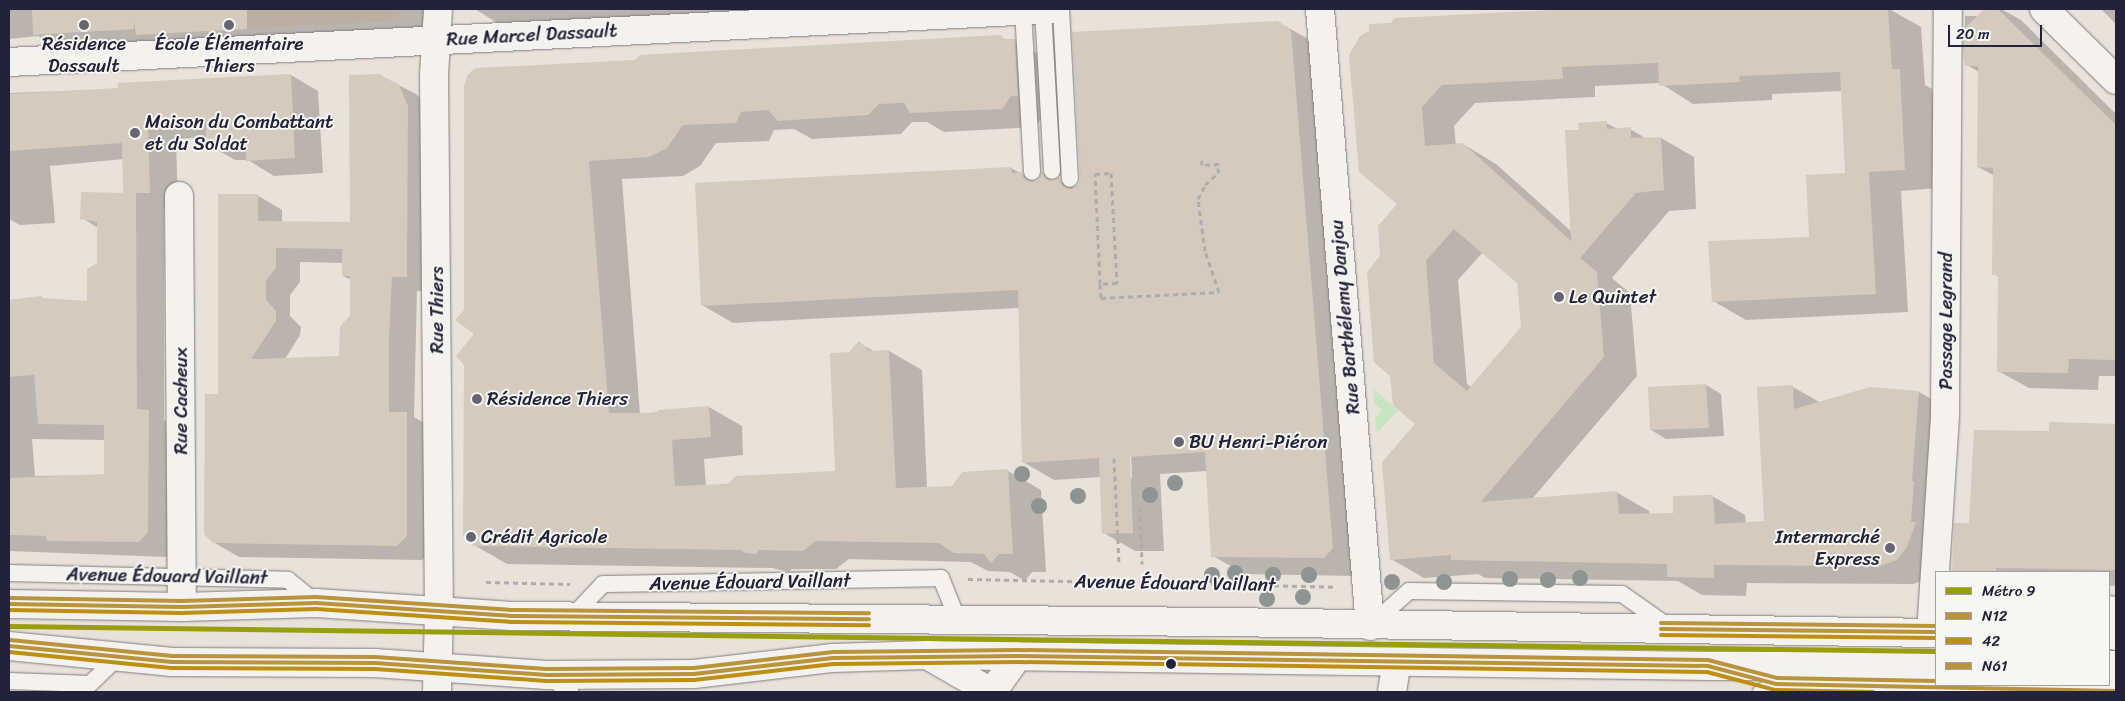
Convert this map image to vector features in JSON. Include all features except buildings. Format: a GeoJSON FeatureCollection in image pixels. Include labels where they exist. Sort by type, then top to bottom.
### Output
{"type":"FeatureCollection","features":[{"type":"Feature","properties":{"kind":"main road","name":"Rue Thiers"},"geometry":{"type":"LineString","coordinates":[[438,9],[435,40],[439,612]]}},
{"type":"Feature","properties":{"kind":"main road","name":"Rue Marcel Dassault"},"geometry":{"type":"LineString","coordinates":[[9,62],[1045,9]]}},
{"type":"Feature","properties":{"kind":"main road","name":"Rue Barthélemy Danjou"},"geometry":{"type":"LineString","coordinates":[[1320,9],[1370,626]]}},
{"type":"Feature","properties":{"kind":"main road","name":"Passage Legrand"},"geometry":{"type":"LineString","coordinates":[[1937,571],[1946,414],[1948,9]]}},
{"type":"Feature","properties":{"kind":"main road"},"geometry":{"type":"LineString","coordinates":[[2044,9],[2116,80]]}},
{"type":"Feature","properties":{"kind":"main road","name":"Rue Cacheux"},"geometry":{"type":"LineString","coordinates":[[179,196],[182,607]]}},
{"type":"Feature","properties":{"kind":"main road","name":"Avenue Édouard Vaillant"},"geometry":{"type":"LineString","coordinates":[[9,604],[182,607],[316,603],[439,612],[572,617],[957,618],[1370,626],[1934,633]]}},
{"type":"Feature","properties":{"kind":"main road"},"geometry":{"type":"LineString","coordinates":[[438,679],[439,612]]}},
{"type":"Feature","properties":{"kind":"main road","name":"Passage Legrand"},"geometry":{"type":"LineString","coordinates":[[1934,633],[1935,615]]}},
{"type":"Feature","properties":{"kind":"main road"},"geometry":{"type":"LineString","coordinates":[[9,646],[172,662],[438,679],[547,675],[694,674],[833,658],[927,655],[1708,666],[1935,666]]}},
{"type":"Feature","properties":{"kind":"main road"},"geometry":{"type":"LineString","coordinates":[[927,655],[992,692],[1018,656]]}},
{"type":"Feature","properties":{"kind":"main road"},"geometry":{"type":"LineString","coordinates":[[1392,692],[1397,662]]}},
{"type":"Feature","properties":{"kind":"main road"},"geometry":{"type":"LineString","coordinates":[[1708,666],[1771,690],[2116,691]]}},
{"type":"Feature","properties":{"kind":"lane"},"geometry":{"type":"LineString","coordinates":[[1045,9],[1052,171]]}},
{"type":"Feature","properties":{"kind":"lane"},"geometry":{"type":"LineString","coordinates":[[1032,172],[1045,9]]}},
{"type":"Feature","properties":{"kind":"lane"},"geometry":{"type":"LineString","coordinates":[[1045,9],[1070,179]]}},
{"type":"Feature","properties":{"kind":"lane","name":"Avenue Édouard Vaillant"},"geometry":{"type":"LineString","coordinates":[[9,573],[182,575],[288,580],[316,603]]}},
{"type":"Feature","properties":{"kind":"lane"},"geometry":{"type":"LineString","coordinates":[[941,578],[957,618]]}},
{"type":"Feature","properties":{"kind":"lane","name":"Avenue Édouard Vaillant"},"geometry":{"type":"LineString","coordinates":[[572,617],[603,584],[941,578]]}},
{"type":"Feature","properties":{"kind":"lane"},"geometry":{"type":"LineString","coordinates":[[9,681],[90,684],[119,656]]}},
{"type":"Feature","properties":{"kind":"lane"},"geometry":{"type":"LineString","coordinates":[[547,675],[570,692]]}},
{"type":"Feature","properties":{"kind":"path"},"geometry":{"type":"LineString","coordinates":[[1096,187],[1101,298],[1219,292],[1204,252],[1198,199],[1205,185],[1218,173],[1219,164],[1202,165],[1201,156]]}},
{"type":"Feature","properties":{"kind":"path"},"geometry":{"type":"LineString","coordinates":[[1095,177],[1095,174],[1111,173],[1117,283],[1100,284]]}},
{"type":"Feature","properties":{"kind":"path"},"geometry":{"type":"LineString","coordinates":[[1114,458],[1119,564]]}},
{"type":"Feature","properties":{"kind":"path"},"geometry":{"type":"LineString","coordinates":[[1140,507],[1142,564]]}},
{"type":"Feature","properties":{"kind":"path","name":"Avenue Édouard Vaillant"},"geometry":{"type":"LineString","coordinates":[[941,578],[1367,587]]}},
{"type":"Feature","properties":{"kind":"shaded area","name":"École Élémentaire Thiers"},"geometry":{"type":"Polygon","coordinates":[[[133,9],[403,9],[391,21],[136,35],[133,9]]]}},
{"type":"Feature","properties":{"kind":"green space"},"geometry":{"type":"Polygon","coordinates":[[[1373,388],[1398,410],[1377,433],[1375,418],[1382,410],[1374,403],[1373,388]]]}},
{"type":"Feature","properties":{"kind":"metro line","name":"9"},"geometry":{"type":"LineString","coordinates":[[9,626],[1935,651]]}},
{"type":"Feature","properties":{"kind":"transit line","name":"N61"},"geometry":{"type":"LineString","coordinates":[[9,598],[182,601],[316,597],[510,610],[869,613]]}},
{"type":"Feature","properties":{"kind":"transit line","name":"N12"},"geometry":{"type":"LineString","coordinates":[[9,604],[182,607],[316,603],[510,616],[869,619]]}},
{"type":"Feature","properties":{"kind":"transit line","name":"42"},"geometry":{"type":"LineString","coordinates":[[9,610],[182,613],[316,609],[510,622],[869,625]]}},
{"type":"Feature","properties":{"kind":"transit line","name":"N61"},"geometry":{"type":"LineString","coordinates":[[1661,623],[1935,626]]}},
{"type":"Feature","properties":{"kind":"transit line","name":"N12"},"geometry":{"type":"LineString","coordinates":[[1661,629],[1935,632]]}},
{"type":"Feature","properties":{"kind":"transit line","name":"42"},"geometry":{"type":"LineString","coordinates":[[1661,635],[1935,638]]}},
{"type":"Feature","properties":{"kind":"transit line","name":"N61"},"geometry":{"type":"LineString","coordinates":[[10,640],[172,656],[375,657],[547,669],[694,668],[833,652],[1018,650],[1708,660],[1777,678],[1935,681]]}},
{"type":"Feature","properties":{"kind":"transit line","name":"N12"},"geometry":{"type":"LineString","coordinates":[[9,646],[172,662],[375,663],[547,675],[694,674],[833,658],[1018,656],[1708,666],[1776,684],[2116,691]]}},
{"type":"Feature","properties":{"kind":"transit line","name":"42"},"geometry":{"type":"LineString","coordinates":[[9,652],[171,668],[375,669],[547,681],[694,680],[833,664],[1018,662],[1707,672],[1775,690],[1873,692]]}},
{"type":"Feature","properties":{"kind":"place","name":"Résidence Dassault"},"geometry":{"type":"Point","coordinates":[84,25]}},
{"type":"Feature","properties":{"kind":"place","name":"École Élémentaire Thiers"},"geometry":{"type":"Point","coordinates":[229,25]}},
{"type":"Feature","properties":{"kind":"place","name":"Maison du Combattant et du Soldat"},"geometry":{"type":"Point","coordinates":[135,133]}},
{"type":"Feature","properties":{"kind":"place","name":"Le Quintet"},"geometry":{"type":"Point","coordinates":[1559,297]}},
{"type":"Feature","properties":{"kind":"place","name":"Résidence Thiers"},"geometry":{"type":"Point","coordinates":[477,399]}},
{"type":"Feature","properties":{"kind":"place","name":"BU Henri-Piéron"},"geometry":{"type":"Point","coordinates":[1179,442]}},
{"type":"Feature","properties":{"kind":"place","name":"Crédit Agricole"},"geometry":{"type":"Point","coordinates":[471,537]}},
{"type":"Feature","properties":{"kind":"place","name":"Intermarché Express"},"geometry":{"type":"Point","coordinates":[1890,548]}}]}
